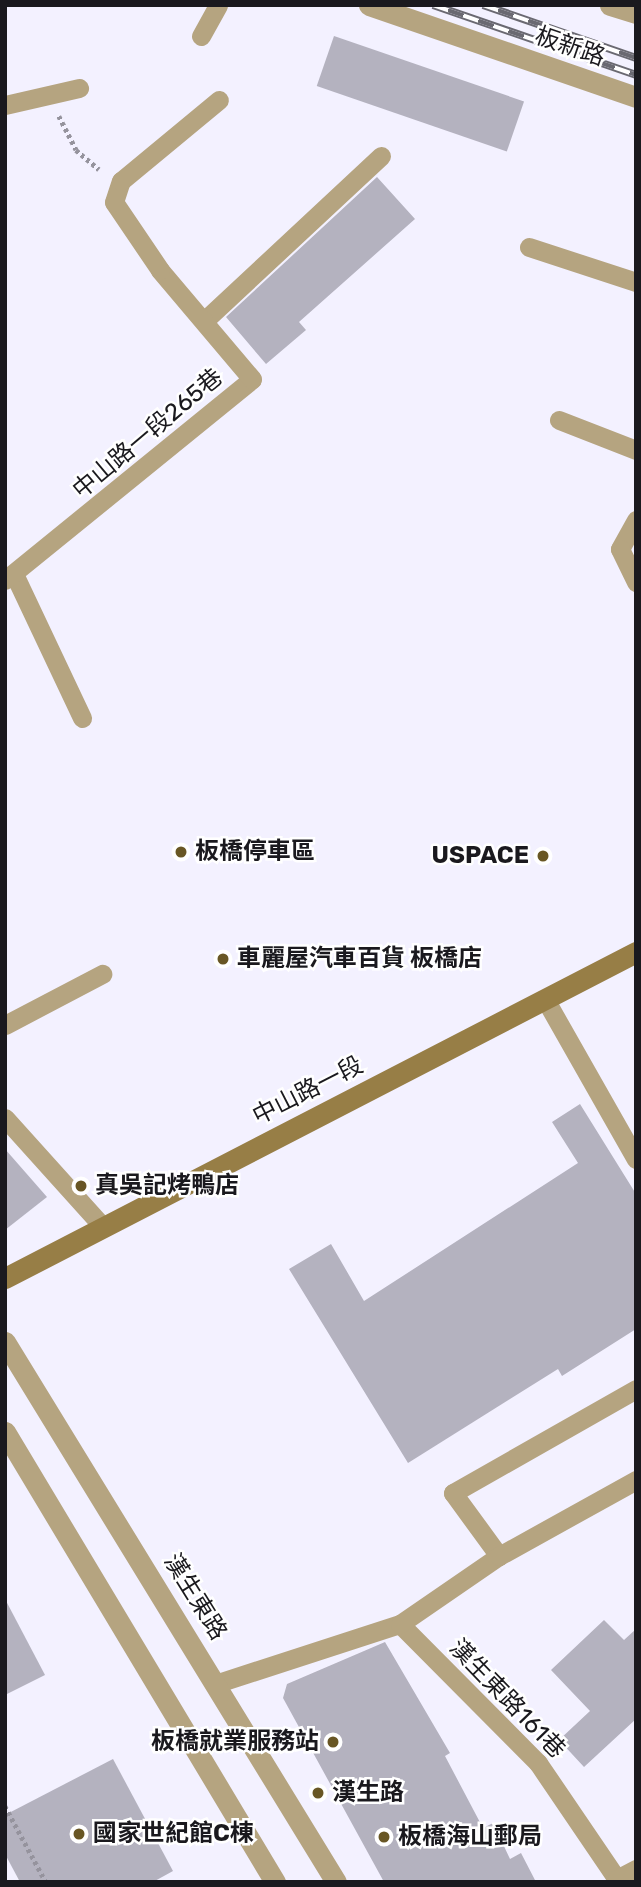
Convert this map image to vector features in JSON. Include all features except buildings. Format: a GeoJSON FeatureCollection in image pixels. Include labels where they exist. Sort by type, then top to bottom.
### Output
{"type":"FeatureCollection","features":[{"type":"Feature","properties":{"kind":"main road","name":"中山路一段"},"geometry":{"type":"LineString","coordinates":[[5,1278],[636,952]]}},
{"type":"Feature","properties":{"kind":"street","name":"板新路"},"geometry":{"type":"LineString","coordinates":[[369,5],[636,97]]}},
{"type":"Feature","properties":{"kind":"street"},"geometry":{"type":"LineString","coordinates":[[610,5],[636,13]]}},
{"type":"Feature","properties":{"kind":"street","name":"漢生東路"},"geometry":{"type":"LineString","coordinates":[[5,1342],[218,1684],[336,1882]]}},
{"type":"Feature","properties":{"kind":"street"},"geometry":{"type":"LineString","coordinates":[[5,1432],[275,1882]]}},
{"type":"Feature","properties":{"kind":"lane"},"geometry":{"type":"LineString","coordinates":[[201,36],[218,5]]}},
{"type":"Feature","properties":{"kind":"lane"},"geometry":{"type":"LineString","coordinates":[[5,105],[79,88]]}},
{"type":"Feature","properties":{"kind":"lane"},"geometry":{"type":"LineString","coordinates":[[121,181],[219,100]]}},
{"type":"Feature","properties":{"kind":"lane"},"geometry":{"type":"LineString","coordinates":[[204,321],[381,156]]}},
{"type":"Feature","properties":{"kind":"lane","name":"中山路一段265巷"},"geometry":{"type":"LineString","coordinates":[[82,718],[10,578],[252,379],[160,270],[114,202],[121,181]]}},
{"type":"Feature","properties":{"kind":"lane"},"geometry":{"type":"LineString","coordinates":[[529,247],[636,282]]}},
{"type":"Feature","properties":{"kind":"lane"},"geometry":{"type":"LineString","coordinates":[[559,420],[636,450]]}},
{"type":"Feature","properties":{"kind":"lane"},"geometry":{"type":"LineString","coordinates":[[636,520],[620,549],[636,582]]}},
{"type":"Feature","properties":{"kind":"lane"},"geometry":{"type":"LineString","coordinates":[[5,1026],[102,974]]}},
{"type":"Feature","properties":{"kind":"lane"},"geometry":{"type":"LineString","coordinates":[[545,999],[636,1159]]}},
{"type":"Feature","properties":{"kind":"lane"},"geometry":{"type":"LineString","coordinates":[[5,1118],[103,1227]]}},
{"type":"Feature","properties":{"kind":"lane"},"geometry":{"type":"LineString","coordinates":[[499,1556],[453,1493],[636,1389]]}},
{"type":"Feature","properties":{"kind":"lane"},"geometry":{"type":"LineString","coordinates":[[218,1684],[400,1624],[499,1556],[636,1480]]}},
{"type":"Feature","properties":{"kind":"lane","name":"漢生東路161巷"},"geometry":{"type":"LineString","coordinates":[[400,1624],[538,1763],[618,1880]]}},
{"type":"Feature","properties":{"kind":"lane"},"geometry":{"type":"LineString","coordinates":[[618,1880],[636,1869]]}},
{"type":"Feature","properties":{"kind":"path"},"geometry":{"type":"LineString","coordinates":[[51,96],[76,150],[121,181]]}},
{"type":"Feature","properties":{"kind":"path"},"geometry":{"type":"LineString","coordinates":[[5,1806],[46,1882]]}},
{"type":"Feature","properties":{"kind":"railway"},"geometry":{"type":"LineString","coordinates":[[433,5],[636,75]]}},
{"type":"Feature","properties":{"kind":"railway"},"geometry":{"type":"LineString","coordinates":[[483,5],[636,58]]}},
{"type":"Feature","properties":{"kind":"place","name":"板橋停車區"},"geometry":{"type":"Point","coordinates":[181,852]}},
{"type":"Feature","properties":{"kind":"place","name":"USPACE"},"geometry":{"type":"Point","coordinates":[543,856]}},
{"type":"Feature","properties":{"kind":"place","name":"車麗屋汽車百貨 板橋店"},"geometry":{"type":"Point","coordinates":[223,959]}},
{"type":"Feature","properties":{"kind":"place","name":"真吳記烤鴨店"},"geometry":{"type":"Point","coordinates":[81,1186]}},
{"type":"Feature","properties":{"kind":"place","name":"板橋就業服務站"},"geometry":{"type":"Point","coordinates":[333,1742]}},
{"type":"Feature","properties":{"kind":"place","name":"漢生路"},"geometry":{"type":"Point","coordinates":[318,1793]}},
{"type":"Feature","properties":{"kind":"place","name":"國家世紀館C棟"},"geometry":{"type":"Point","coordinates":[79,1834]}},
{"type":"Feature","properties":{"kind":"place","name":"板橋海山郵局"},"geometry":{"type":"Point","coordinates":[384,1837]}}]}
